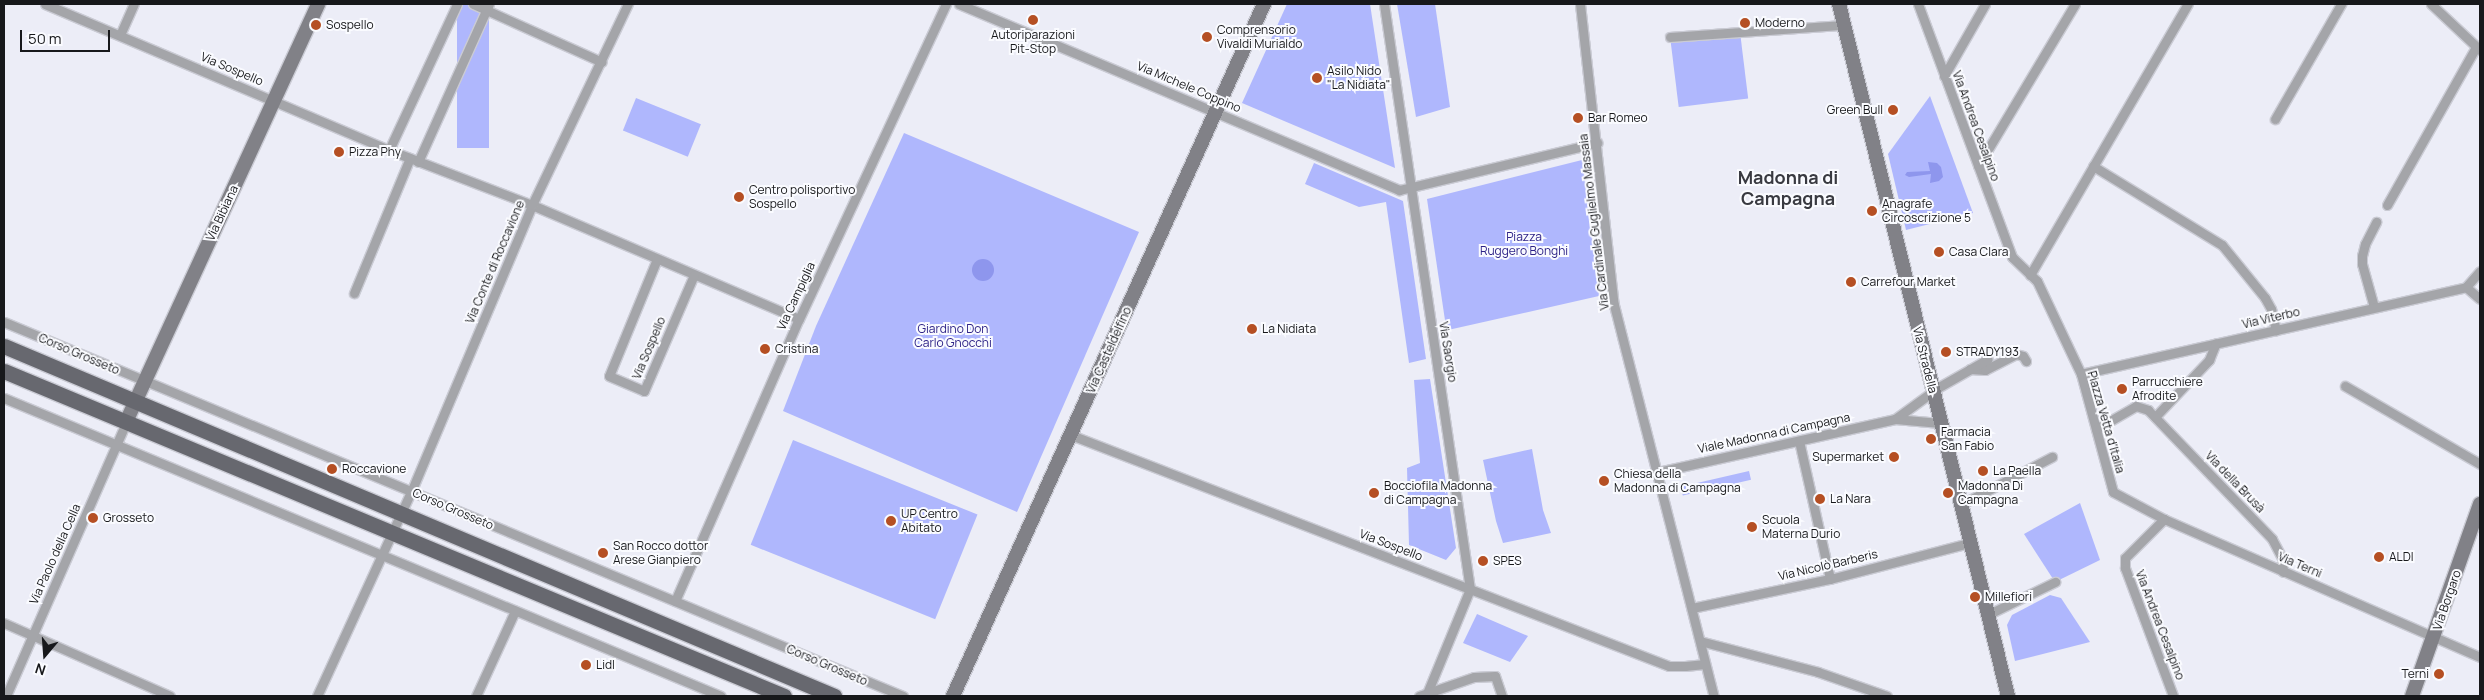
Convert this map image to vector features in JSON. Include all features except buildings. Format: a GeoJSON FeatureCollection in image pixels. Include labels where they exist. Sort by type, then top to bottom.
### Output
{"type":"FeatureCollection","features":[{"type":"Feature","properties":{"kind":"main road","name":"Corso Grosseto"},"geometry":{"type":"LineString","coordinates":[[4,346],[834,696]]}},
{"type":"Feature","properties":{"kind":"main road"},"geometry":{"type":"LineString","coordinates":[[4,371],[784,696]]}},
{"type":"Feature","properties":{"kind":"street","name":"Via Sospello"},"geometry":{"type":"LineString","coordinates":[[45,4],[389,150],[532,205],[799,319]]}},
{"type":"Feature","properties":{"kind":"street"},"geometry":{"type":"LineString","coordinates":[[120,35],[134,4]]}},
{"type":"Feature","properties":{"kind":"street","name":"Via Bibiana"},"geometry":{"type":"LineString","coordinates":[[126,422],[318,4]]}},
{"type":"Feature","properties":{"kind":"street"},"geometry":{"type":"LineString","coordinates":[[389,150],[457,4]]}},
{"type":"Feature","properties":{"kind":"street"},"geometry":{"type":"LineString","coordinates":[[473,4],[488,7],[602,62]]}},
{"type":"Feature","properties":{"kind":"street","name":"Via Conte di Roccavione"},"geometry":{"type":"LineString","coordinates":[[317,696],[411,492],[532,205],[602,62],[628,4]]}},
{"type":"Feature","properties":{"kind":"street","name":"Via Campiglia"},"geometry":{"type":"LineString","coordinates":[[675,601],[799,319],[946,4]]}},
{"type":"Feature","properties":{"kind":"street","name":"Via Michele Coppino"},"geometry":{"type":"LineString","coordinates":[[959,4],[1399,190],[1410,187]]}},
{"type":"Feature","properties":{"kind":"street","name":"Via Casteldelfino"},"geometry":{"type":"LineString","coordinates":[[953,696],[1264,4]]}},
{"type":"Feature","properties":{"kind":"street","name":"Via Saorgio"},"geometry":{"type":"LineString","coordinates":[[1384,4],[1470,588]]}},
{"type":"Feature","properties":{"kind":"street","name":"Via Cardinale Guglielmo Massaia"},"geometry":{"type":"LineString","coordinates":[[1580,4],[1614,305],[1658,472],[1705,664],[1715,696]]}},
{"type":"Feature","properties":{"kind":"street","name":"Via Stradella"},"geometry":{"type":"LineString","coordinates":[[1838,4],[2008,696]]}},
{"type":"Feature","properties":{"kind":"street","name":"Via Andrea Cesalpino"},"geometry":{"type":"LineString","coordinates":[[1918,4],[2012,257]]}},
{"type":"Feature","properties":{"kind":"street"},"geometry":{"type":"LineString","coordinates":[[1944,76],[1985,4]]}},
{"type":"Feature","properties":{"kind":"street"},"geometry":{"type":"LineString","coordinates":[[1978,166],[2075,4]]}},
{"type":"Feature","properties":{"kind":"street"},"geometry":{"type":"LineString","coordinates":[[2030,274],[2188,4]]}},
{"type":"Feature","properties":{"kind":"street"},"geometry":{"type":"LineString","coordinates":[[2275,119],[2341,4]]}},
{"type":"Feature","properties":{"kind":"street"},"geometry":{"type":"LineString","coordinates":[[2386,205],[2478,49],[2431,4]]}},
{"type":"Feature","properties":{"kind":"street"},"geometry":{"type":"LineString","coordinates":[[354,294],[414,160],[488,7]]}},
{"type":"Feature","properties":{"kind":"street"},"geometry":{"type":"LineString","coordinates":[[1670,37],[1843,25]]}},
{"type":"Feature","properties":{"kind":"street"},"geometry":{"type":"LineString","coordinates":[[1410,187],[1597,143]]}},
{"type":"Feature","properties":{"kind":"street"},"geometry":{"type":"LineString","coordinates":[[2093,166],[2222,245],[2272,309],[2276,330]]}},
{"type":"Feature","properties":{"kind":"street"},"geometry":{"type":"LineString","coordinates":[[2374,308],[2362,264],[2362,256],[2365,244],[2376,222]]}},
{"type":"Feature","properties":{"kind":"street","name":"Piazza Vetta d'Italia"},"geometry":{"type":"LineString","coordinates":[[2012,257],[2037,281],[2081,374],[2113,492]]}},
{"type":"Feature","properties":{"kind":"street","name":"Via Sospello"},"geometry":{"type":"LineString","coordinates":[[657,259],[609,376],[644,391],[694,275]]}},
{"type":"Feature","properties":{"kind":"street"},"geometry":{"type":"LineString","coordinates":[[2480,271],[2466,287],[2480,298]]}},
{"type":"Feature","properties":{"kind":"street","name":"Via Viterbo"},"geometry":{"type":"LineString","coordinates":[[2081,374],[2466,287]]}},
{"type":"Feature","properties":{"kind":"street","name":"Corso Grosseto"},"geometry":{"type":"LineString","coordinates":[[4,322],[903,696]]}},
{"type":"Feature","properties":{"kind":"street"},"geometry":{"type":"LineString","coordinates":[[2155,417],[2209,360],[2216,343]]}},
{"type":"Feature","properties":{"kind":"street"},"geometry":{"type":"LineString","coordinates":[[1970,369],[1985,370],[2016,354],[2023,356],[2026,361]]}},
{"type":"Feature","properties":{"kind":"street"},"geometry":{"type":"LineString","coordinates":[[1933,392],[1988,359]]}},
{"type":"Feature","properties":{"kind":"street"},"geometry":{"type":"LineString","coordinates":[[2345,386],[2480,464]]}},
{"type":"Feature","properties":{"kind":"street","name":"Viale Madonna di Campagna"},"geometry":{"type":"LineString","coordinates":[[1895,420],[1933,392]]}},
{"type":"Feature","properties":{"kind":"street"},"geometry":{"type":"LineString","coordinates":[[4,398],[721,696]]}},
{"type":"Feature","properties":{"kind":"street","name":"Via della Brusà"},"geometry":{"type":"LineString","coordinates":[[2096,429],[2136,406],[2148,410],[2272,539],[2282,558],[2283,572]]}},
{"type":"Feature","properties":{"kind":"street","name":"Viale Madonna di Campagna"},"geometry":{"type":"LineString","coordinates":[[1658,472],[1895,420],[1940,422]]}},
{"type":"Feature","properties":{"kind":"street","name":"Via Paolo della Cella"},"geometry":{"type":"LineString","coordinates":[[6,696],[126,422]]}},
{"type":"Feature","properties":{"kind":"street","name":"Via Sospello"},"geometry":{"type":"LineString","coordinates":[[1071,435],[1669,666],[1705,664]]}},
{"type":"Feature","properties":{"kind":"street"},"geometry":{"type":"LineString","coordinates":[[1799,441],[1830,579]]}},
{"type":"Feature","properties":{"kind":"street"},"geometry":{"type":"LineString","coordinates":[[1960,506],[2052,457]]}},
{"type":"Feature","properties":{"kind":"street","name":"Via Terni"},"geometry":{"type":"LineString","coordinates":[[2113,492],[2164,519],[2480,657]]}},
{"type":"Feature","properties":{"kind":"street","name":"Via Borgaro"},"geometry":{"type":"LineString","coordinates":[[2412,696],[2435,637],[2480,504]]}},
{"type":"Feature","properties":{"kind":"street","name":"Via Andrea Cesalpino"},"geometry":{"type":"LineString","coordinates":[[2164,519],[2132,548],[2125,558],[2125,563],[2173,696]]}},
{"type":"Feature","properties":{"kind":"street","name":"Via Nicolò Barberis"},"geometry":{"type":"LineString","coordinates":[[1692,608],[1830,579],[1970,543]]}},
{"type":"Feature","properties":{"kind":"street"},"geometry":{"type":"LineString","coordinates":[[1987,615],[2056,582]]}},
{"type":"Feature","properties":{"kind":"street"},"geometry":{"type":"LineString","coordinates":[[1424,695],[1470,588]]}},
{"type":"Feature","properties":{"kind":"street"},"geometry":{"type":"LineString","coordinates":[[476,696],[515,611]]}},
{"type":"Feature","properties":{"kind":"street"},"geometry":{"type":"LineString","coordinates":[[4,623],[165,695]]}},
{"type":"Feature","properties":{"kind":"street"},"geometry":{"type":"LineString","coordinates":[[1700,640],[1818,672],[1887,696]]}},
{"type":"Feature","properties":{"kind":"street"},"geometry":{"type":"LineString","coordinates":[[1424,695],[1474,677],[1495,676],[1502,696]]}},
{"type":"Feature","properties":{"kind":"green space"},"geometry":{"type":"Polygon","coordinates":[[[457,4],[489,4],[489,148],[457,148],[457,4]]]}},
{"type":"Feature","properties":{"kind":"green space","name":"Asilo Nido \"La Nidiata\""},"geometry":{"type":"Polygon","coordinates":[[[1287,4],[1370,4],[1395,168],[1242,103],[1287,4]]]}},
{"type":"Feature","properties":{"kind":"green space"},"geometry":{"type":"Polygon","coordinates":[[[1397,4],[1435,4],[1450,107],[1416,117],[1397,4]]]}},
{"type":"Feature","properties":{"kind":"green space"},"geometry":{"type":"Polygon","coordinates":[[[1740,32],[1748,99],[1679,107],[1671,41],[1740,32]]]}},
{"type":"Feature","properties":{"kind":"green space"},"geometry":{"type":"Polygon","coordinates":[[[1930,96],[1973,213],[1906,230],[1888,154],[1930,96]]]}},
{"type":"Feature","properties":{"kind":"green space"},"geometry":{"type":"Polygon","coordinates":[[[636,98],[701,124],[688,157],[623,130],[636,98]]]}},
{"type":"Feature","properties":{"kind":"green space","name":"Giardino Don Carlo Gnocchi"},"geometry":{"type":"Polygon","coordinates":[[[904,133],[1139,232],[1017,512],[783,411],[816,326],[904,133]]]}},
{"type":"Feature","properties":{"kind":"green space","name":"Piazza Ruggero Bonghi"},"geometry":{"type":"Polygon","coordinates":[[[1582,160],[1599,296],[1448,330],[1427,199],[1582,160]]]}},
{"type":"Feature","properties":{"kind":"green space"},"geometry":{"type":"Polygon","coordinates":[[[1314,163],[1403,201],[1426,359],[1409,363],[1386,202],[1359,207],[1305,184],[1314,163]]]}},
{"type":"Feature","properties":{"kind":"green space"},"geometry":{"type":"Polygon","coordinates":[[[1430,379],[1456,548],[1446,560],[1409,545],[1407,468],[1420,463],[1414,380],[1430,379]]]}},
{"type":"Feature","properties":{"kind":"green space"},"geometry":{"type":"Polygon","coordinates":[[[793,440],[978,515],[935,619],[751,545],[793,440]]]}},
{"type":"Feature","properties":{"kind":"green space"},"geometry":{"type":"Polygon","coordinates":[[[1532,449],[1543,510],[1551,533],[1503,543],[1496,521],[1483,460],[1532,449]]]}},
{"type":"Feature","properties":{"kind":"green space"},"geometry":{"type":"Polygon","coordinates":[[[1749,471],[1751,480],[1683,496],[1681,487],[1749,471]]]}},
{"type":"Feature","properties":{"kind":"green space"},"geometry":{"type":"Polygon","coordinates":[[[2080,503],[2100,560],[2055,582],[2024,534],[2080,503]]]}},
{"type":"Feature","properties":{"kind":"green space"},"geometry":{"type":"Polygon","coordinates":[[[2050,595],[2061,598],[2090,642],[2015,661],[2007,625],[2012,615],[2050,595]]]}},
{"type":"Feature","properties":{"kind":"green space"},"geometry":{"type":"Polygon","coordinates":[[[1477,614],[1528,636],[1510,662],[1463,643],[1477,614]]]}},
{"type":"Feature","properties":{"kind":"shaded area"},"geometry":{"type":"Polygon","coordinates":[[[1928,162],[1937,163],[1941,167],[1943,177],[1939,181],[1930,183],[1931,174],[1909,177],[1905,175],[1907,172],[1930,171],[1928,162]]]}},
{"type":"Feature","properties":{"kind":"shaded area"},"geometry":{"type":"Polygon","coordinates":[[[983,259],[991,262],[994,270],[991,278],[983,281],[975,278],[972,270],[975,262],[983,259]]]}},
{"type":"Feature","properties":{"kind":"place","name":"Autoriparazioni Pit-Stop"},"geometry":{"type":"Point","coordinates":[1033,20]}},
{"type":"Feature","properties":{"kind":"place","name":"Moderno"},"geometry":{"type":"Point","coordinates":[1745,23]}},
{"type":"Feature","properties":{"kind":"place","name":"Sospello"},"geometry":{"type":"Point","coordinates":[316,25]}},
{"type":"Feature","properties":{"kind":"place","name":"Comprensorio Vivaldi Murialdo"},"geometry":{"type":"Point","coordinates":[1207,37]}},
{"type":"Feature","properties":{"kind":"place","name":"Asilo Nido \"La Nidiata\""},"geometry":{"type":"Point","coordinates":[1317,78]}},
{"type":"Feature","properties":{"kind":"place","name":"Green Bull"},"geometry":{"type":"Point","coordinates":[1893,110]}},
{"type":"Feature","properties":{"kind":"place","name":"Bar Romeo"},"geometry":{"type":"Point","coordinates":[1578,118]}},
{"type":"Feature","properties":{"kind":"place","name":"Pizza Phy"},"geometry":{"type":"Point","coordinates":[339,152]}},
{"type":"Feature","properties":{"kind":"place","name":"Centro polisportivo Sospello"},"geometry":{"type":"Point","coordinates":[739,197]}},
{"type":"Feature","properties":{"kind":"place","name":"Anagrafe Circoscrizione 5"},"geometry":{"type":"Point","coordinates":[1872,211]}},
{"type":"Feature","properties":{"kind":"place","name":"Casa Clara"},"geometry":{"type":"Point","coordinates":[1939,252]}},
{"type":"Feature","properties":{"kind":"place","name":"Carrefour Market"},"geometry":{"type":"Point","coordinates":[1851,282]}},
{"type":"Feature","properties":{"kind":"place","name":"La Nidiata"},"geometry":{"type":"Point","coordinates":[1252,329]}},
{"type":"Feature","properties":{"kind":"place","name":"Cristina"},"geometry":{"type":"Point","coordinates":[765,349]}},
{"type":"Feature","properties":{"kind":"place","name":"STRADY193"},"geometry":{"type":"Point","coordinates":[1946,352]}},
{"type":"Feature","properties":{"kind":"place","name":"Parrucchiere Afrodite"},"geometry":{"type":"Point","coordinates":[2122,389]}},
{"type":"Feature","properties":{"kind":"place","name":"Farmacia San Fabio"},"geometry":{"type":"Point","coordinates":[1931,439]}},
{"type":"Feature","properties":{"kind":"place","name":"Supermarket"},"geometry":{"type":"Point","coordinates":[1894,457]}},
{"type":"Feature","properties":{"kind":"place","name":"Roccavione"},"geometry":{"type":"Point","coordinates":[332,469]}},
{"type":"Feature","properties":{"kind":"place","name":"La Paella"},"geometry":{"type":"Point","coordinates":[1983,471]}},
{"type":"Feature","properties":{"kind":"place","name":"Chiesa della Madonna di Campagna"},"geometry":{"type":"Point","coordinates":[1604,481]}},
{"type":"Feature","properties":{"kind":"place","name":"Bocciofila Madonna di Campagna"},"geometry":{"type":"Point","coordinates":[1374,493]}},
{"type":"Feature","properties":{"kind":"place","name":"Madonna Di Campagna"},"geometry":{"type":"Point","coordinates":[1948,493]}},
{"type":"Feature","properties":{"kind":"place","name":"La Nara"},"geometry":{"type":"Point","coordinates":[1820,499]}},
{"type":"Feature","properties":{"kind":"place","name":"Grosseto"},"geometry":{"type":"Point","coordinates":[93,518]}},
{"type":"Feature","properties":{"kind":"place","name":"UP Centro Abitato"},"geometry":{"type":"Point","coordinates":[891,521]}},
{"type":"Feature","properties":{"kind":"place","name":"Scuola Materna Durio"},"geometry":{"type":"Point","coordinates":[1752,527]}},
{"type":"Feature","properties":{"kind":"place","name":"San Rocco dottor Arese Gianpiero"},"geometry":{"type":"Point","coordinates":[603,553]}},
{"type":"Feature","properties":{"kind":"place","name":"ALDI"},"geometry":{"type":"Point","coordinates":[2379,557]}},
{"type":"Feature","properties":{"kind":"place","name":"SPES"},"geometry":{"type":"Point","coordinates":[1483,561]}},
{"type":"Feature","properties":{"kind":"place","name":"Millefiori"},"geometry":{"type":"Point","coordinates":[1975,597]}},
{"type":"Feature","properties":{"kind":"place","name":"Lidl"},"geometry":{"type":"Point","coordinates":[586,665]}},
{"type":"Feature","properties":{"kind":"place","name":"Terni"},"geometry":{"type":"Point","coordinates":[2439,674]}},
{"type":"Feature","properties":{"kind":"district","name":"Madonna di Campagna"},"geometry":{"type":"Point","coordinates":[1788,188]}}]}
